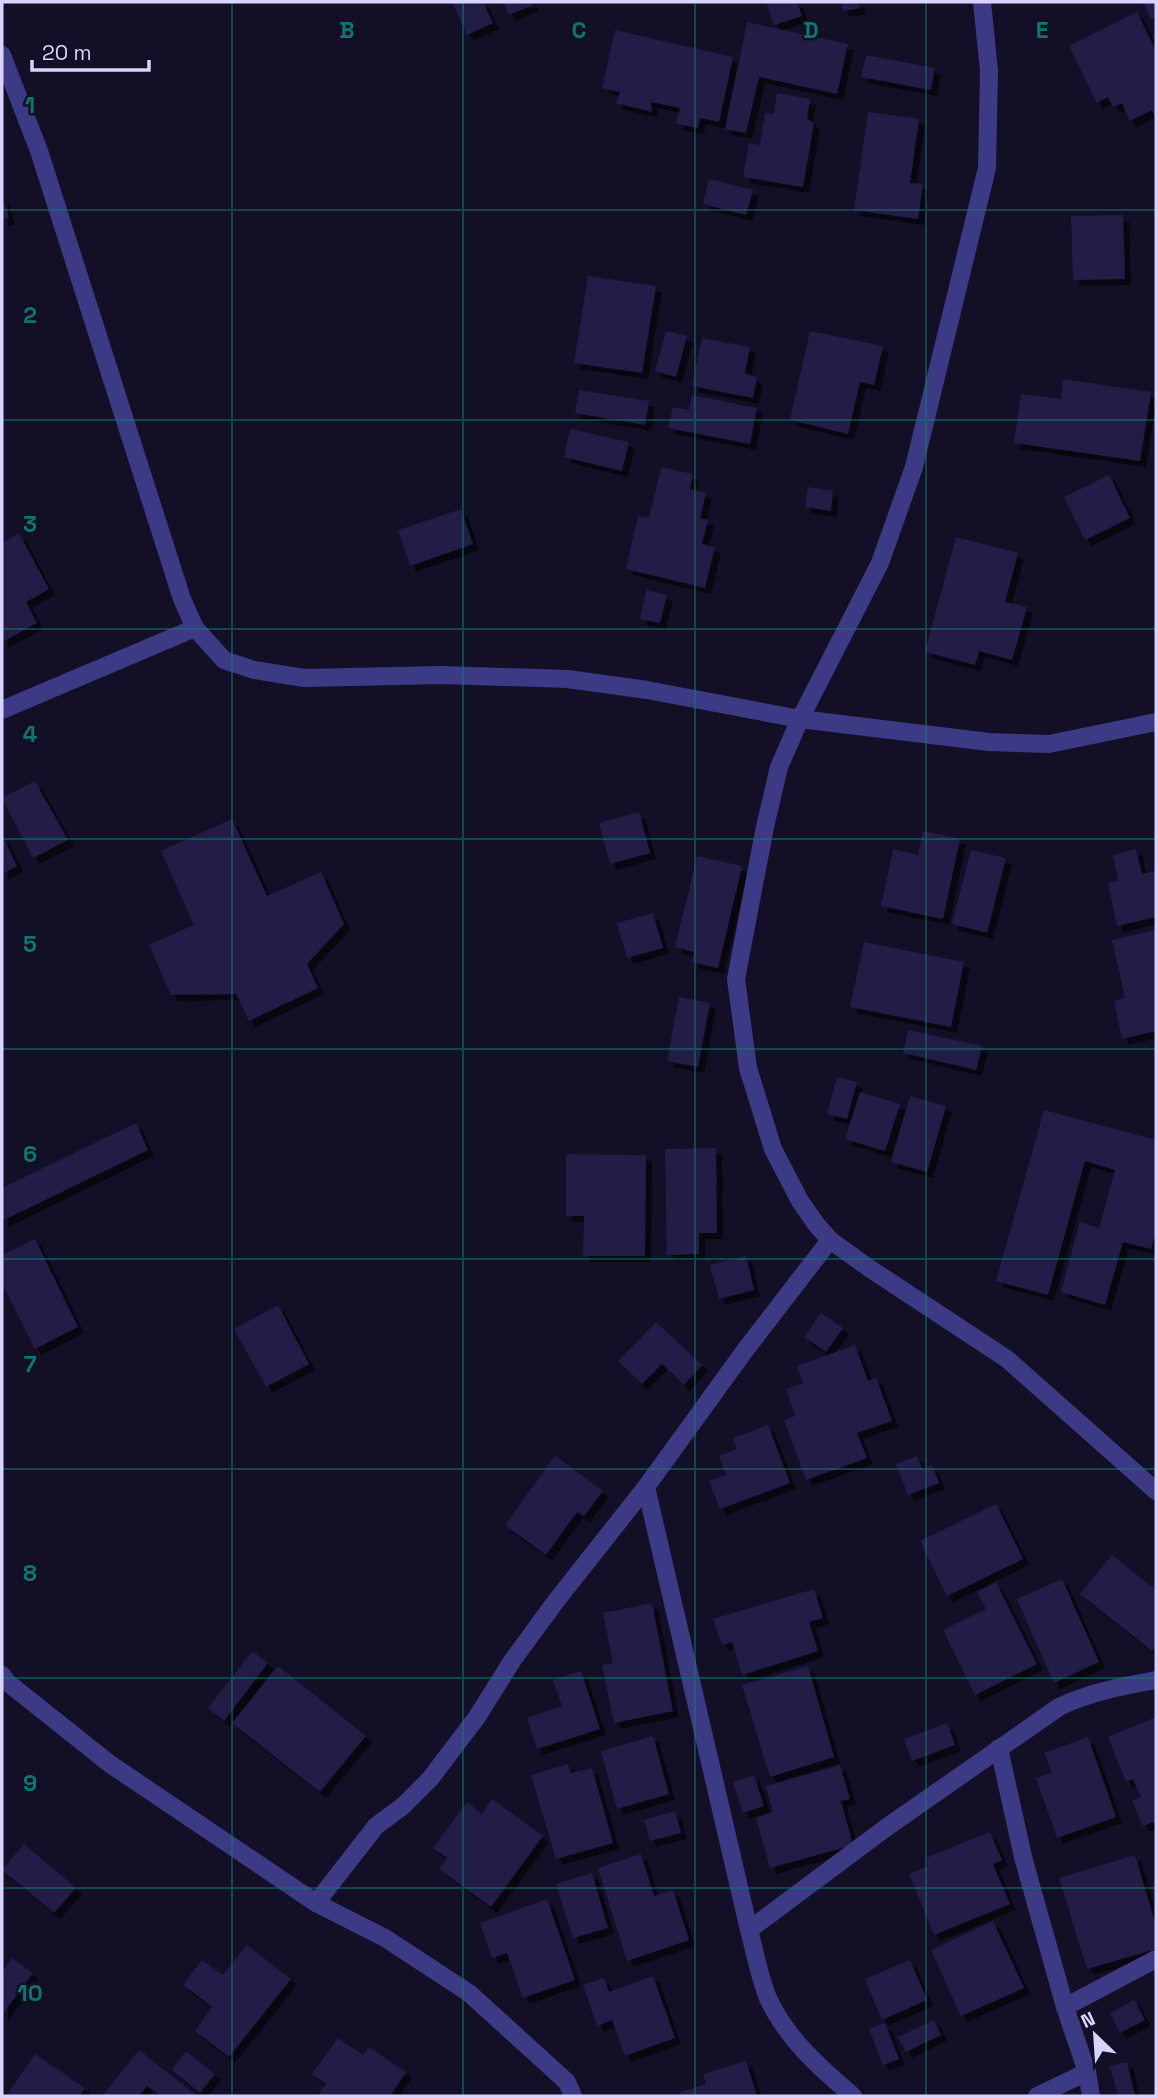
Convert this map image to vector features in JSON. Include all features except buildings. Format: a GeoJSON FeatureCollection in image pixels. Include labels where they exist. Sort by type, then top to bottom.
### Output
{"type":"FeatureCollection","features":[{"type":"Feature","properties":{"kind":"street"},"geometry":{"type":"LineString","coordinates":[[982,2],[989,71],[987,168],[914,467],[880,563],[800,719],[779,767],[736,979],[748,1068],[773,1149],[800,1201],[830,1240],[1007,1359],[1156,1491]]}},
{"type":"Feature","properties":{"kind":"street"},"geometry":{"type":"LineString","coordinates":[[2,55],[39,151],[170,565],[195,628],[225,660],[254,670],[304,678],[469,675],[568,679],[647,690],[800,719],[989,742],[1049,744],[1156,722]]}},
{"type":"Feature","properties":{"kind":"street"},"geometry":{"type":"LineString","coordinates":[[2,710],[195,628]]}},
{"type":"Feature","properties":{"kind":"street"},"geometry":{"type":"LineString","coordinates":[[316,1903],[376,1826],[403,1806],[430,1779],[477,1717],[512,1661],[556,1601],[646,1487],[830,1240]]}},
{"type":"Feature","properties":{"kind":"street"},"geometry":{"type":"LineString","coordinates":[[646,1487],[763,1984],[782,2024],[824,2072],[853,2096]]}},
{"type":"Feature","properties":{"kind":"street"},"geometry":{"type":"LineString","coordinates":[[749,1930],[1041,1719],[1076,1699],[1156,1680]]}},
{"type":"Feature","properties":{"kind":"street"},"geometry":{"type":"LineString","coordinates":[[4,1681],[110,1764],[316,1903],[385,1938],[469,1993],[567,2082],[573,2096]]}},
{"type":"Feature","properties":{"kind":"street"},"geometry":{"type":"LineString","coordinates":[[999,1748],[1023,1857],[1065,2007],[1087,2072],[1091,2096]]}},
{"type":"Feature","properties":{"kind":"street"},"geometry":{"type":"LineString","coordinates":[[1065,2007],[1156,1959]]}},
{"type":"Feature","properties":{"kind":"street"},"geometry":{"type":"LineString","coordinates":[[1037,2096],[1087,2072]]}}]}
